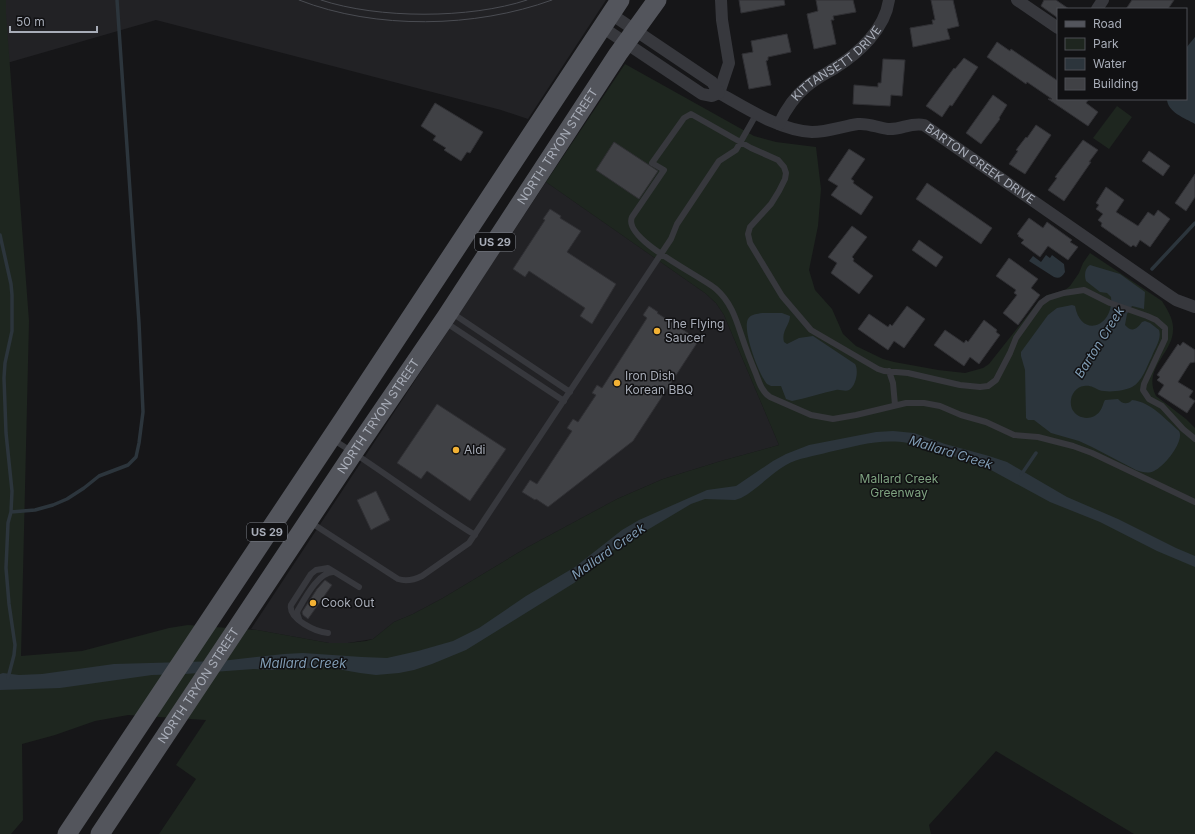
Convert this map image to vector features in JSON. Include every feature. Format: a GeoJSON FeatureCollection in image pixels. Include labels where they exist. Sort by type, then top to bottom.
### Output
{"type":"FeatureCollection","features":[{"type":"Feature","properties":{"kind":"main road","name":"NORTH TRYON STREET"},"geometry":{"type":"LineString","coordinates":[[100,834],[238,629],[630,37],[658,0]]}},
{"type":"Feature","properties":{"kind":"main road","name":"US 29"},"geometry":{"type":"LineString","coordinates":[[67,834],[611,14]]}},
{"type":"Feature","properties":{"kind":"main road"},"geometry":{"type":"LineString","coordinates":[[76,834],[91,798]]}},
{"type":"Feature","properties":{"kind":"street"},"geometry":{"type":"LineString","coordinates":[[719,93],[729,68],[722,20],[721,0]]}},
{"type":"Feature","properties":{"kind":"street","name":"KITTANSETT DRIVE"},"geometry":{"type":"LineString","coordinates":[[779,124],[789,106],[806,87],[854,55],[874,33],[885,15],[889,0]]}},
{"type":"Feature","properties":{"kind":"street"},"geometry":{"type":"LineString","coordinates":[[1017,0],[1057,27]]}},
{"type":"Feature","properties":{"kind":"street","name":"BARTON CREEK DRIVE"},"geometry":{"type":"LineString","coordinates":[[611,14],[630,37],[702,94],[712,96],[719,93],[779,124],[796,130],[812,132],[825,131],[858,124],[871,125],[887,129],[915,124],[924,125],[1167,294],[1176,300],[1195,307]]}},
{"type":"Feature","properties":{"kind":"lane"},"geometry":{"type":"LineString","coordinates":[[309,521],[403,581],[416,579],[422,576],[464,548],[475,535],[662,254],[678,224],[719,161],[734,152],[742,142],[757,113]]}},
{"type":"Feature","properties":{"kind":"lane"},"geometry":{"type":"LineString","coordinates":[[1195,439],[1183,429],[1162,406],[1150,399],[1144,392],[1144,384],[1165,339],[1166,330],[1156,320],[1080,290],[1064,293],[1045,300],[1042,303],[1019,334],[996,380],[988,386],[980,387],[960,385],[878,369],[811,330],[788,304],[750,243],[748,234],[751,224],[771,204],[785,179],[786,172],[784,166],[780,162],[693,115],[686,116],[682,120],[652,163],[664,170],[632,217],[630,222],[632,229],[644,242],[712,286],[729,303],[737,320],[761,387],[770,397],[811,414],[832,419],[913,402],[940,406],[961,415],[986,422],[1014,435],[1038,437],[1073,446],[1092,453],[1195,502]]}},
{"type":"Feature","properties":{"kind":"lane"},"geometry":{"type":"LineString","coordinates":[[446,316],[570,392]]}},
{"type":"Feature","properties":{"kind":"lane"},"geometry":{"type":"LineString","coordinates":[[446,316],[564,401]]}},
{"type":"Feature","properties":{"kind":"lane"},"geometry":{"type":"LineString","coordinates":[[889,371],[893,383],[895,405]]}},
{"type":"Feature","properties":{"kind":"lane"},"geometry":{"type":"LineString","coordinates":[[331,438],[354,452],[433,508],[475,535]]}},
{"type":"Feature","properties":{"kind":"lane"},"geometry":{"type":"LineString","coordinates":[[328,633],[317,631],[292,614],[290,608],[308,578],[313,572],[319,569],[328,568],[359,587]]}},
{"type":"Feature","properties":{"kind":"lane"},"geometry":{"type":"LineString","coordinates":[[302,622],[297,616],[298,610],[322,575],[328,572],[335,572]]}},
{"type":"Feature","properties":{"kind":"shaded area"},"geometry":{"type":"Polygon","coordinates":[[[0,0],[606,0],[528,119],[501,110],[156,20],[0,65],[0,0]]]}},
{"type":"Feature","properties":{"kind":"shaded area"},"geometry":{"type":"Polygon","coordinates":[[[546,182],[705,293],[716,303],[724,315],[779,445],[663,479],[617,499],[526,548],[443,598],[394,622],[373,639],[348,643],[329,643],[251,629],[546,182]]]}},
{"type":"Feature","properties":{"kind":"green space","name":"Mallard Creek Greenway"},"geometry":{"type":"Polygon","coordinates":[[[0,0],[6,0],[29,321],[21,656],[82,651],[169,628],[188,625],[257,630],[329,643],[366,641],[373,639],[394,622],[443,598],[526,548],[617,499],[663,479],[779,445],[724,315],[716,303],[705,293],[546,182],[625,64],[754,136],[776,142],[816,147],[821,189],[818,226],[809,270],[815,290],[832,309],[843,334],[856,346],[883,359],[938,370],[965,373],[983,368],[989,364],[1038,302],[1047,295],[1065,290],[1070,286],[1090,253],[1162,301],[1168,311],[1173,330],[1172,338],[1155,369],[1153,386],[1156,396],[1186,419],[1195,428],[1195,834],[1134,834],[996,751],[929,825],[931,834],[159,834],[196,779],[176,765],[206,720],[128,715],[95,721],[55,735],[22,744],[23,820],[11,834],[0,834],[0,0]]]}},
{"type":"Feature","properties":{"kind":"green space"},"geometry":{"type":"Polygon","coordinates":[[[1117,106],[1132,117],[1109,149],[1093,138],[1117,106]]]}},
{"type":"Feature","properties":{"kind":"water"},"geometry":{"type":"Polygon","coordinates":[[[1195,37],[1195,124],[1173,111],[1170,108],[1167,100],[1187,100],[1187,47],[1195,37]]]}},
{"type":"Feature","properties":{"kind":"water"},"geometry":{"type":"Polygon","coordinates":[[[1046,255],[1050,258],[1052,255],[1064,264],[1065,272],[1059,278],[1054,277],[1029,261],[1033,256],[1041,262],[1046,255]]]}},
{"type":"Feature","properties":{"kind":"water"},"geometry":{"type":"Polygon","coordinates":[[[1090,265],[1120,274],[1145,292],[1144,309],[1132,306],[1127,314],[1125,325],[1130,329],[1134,329],[1145,321],[1159,330],[1160,337],[1144,373],[1136,385],[1125,390],[1116,391],[1103,391],[1089,386],[1080,387],[1075,391],[1071,398],[1072,409],[1075,413],[1082,417],[1090,418],[1100,411],[1105,400],[1118,399],[1125,403],[1129,403],[1132,400],[1139,401],[1152,408],[1179,431],[1180,435],[1176,447],[1168,459],[1158,469],[1152,472],[1136,470],[1079,441],[1051,433],[1034,420],[1028,420],[1026,418],[1025,370],[1021,352],[1048,315],[1057,308],[1072,305],[1075,306],[1078,316],[1084,323],[1090,326],[1103,322],[1111,307],[1111,297],[1107,293],[1100,292],[1086,281],[1085,272],[1090,265]]]}},
{"type":"Feature","properties":{"kind":"water"},"geometry":{"type":"Polygon","coordinates":[[[762,313],[782,313],[790,316],[783,338],[784,342],[787,344],[799,338],[813,336],[855,364],[857,370],[856,378],[851,388],[847,391],[836,390],[792,401],[786,399],[781,386],[771,386],[767,384],[760,372],[752,352],[747,333],[749,317],[762,313]]]}},
{"type":"Feature","properties":{"kind":"water","name":"Mallard Creek"},"geometry":{"type":"Polygon","coordinates":[[[893,431],[914,433],[945,444],[1007,462],[1067,497],[1118,519],[1195,556],[1195,567],[1157,551],[1100,522],[1050,502],[980,464],[908,443],[888,441],[878,442],[829,452],[791,463],[780,469],[741,498],[735,500],[705,499],[691,504],[612,551],[574,583],[466,650],[414,670],[376,675],[326,667],[271,670],[254,669],[152,675],[60,688],[0,690],[0,674],[3,673],[19,675],[42,674],[114,664],[221,661],[303,653],[387,658],[453,641],[479,628],[526,596],[575,567],[622,530],[639,520],[707,490],[736,486],[773,461],[809,445],[876,432],[893,431]]]}},
{"type":"Feature","properties":{"kind":"building"},"geometry":{"type":"Polygon","coordinates":[[[739,0],[784,0],[785,5],[741,13],[739,0]]]}},
{"type":"Feature","properties":{"kind":"building"},"geometry":{"type":"Polygon","coordinates":[[[816,0],[853,0],[856,12],[833,16],[834,20],[831,20],[836,44],[814,49],[807,14],[818,11],[816,0]]]}},
{"type":"Feature","properties":{"kind":"building"},"geometry":{"type":"Polygon","coordinates":[[[931,0],[953,0],[959,26],[947,29],[950,39],[913,47],[910,28],[933,24],[932,20],[935,20],[931,0]]]}},
{"type":"Feature","properties":{"kind":"building"},"geometry":{"type":"Polygon","coordinates":[[[1044,0],[1056,0],[1068,8],[1057,8],[1057,17],[1041,6],[1044,0]]]}},
{"type":"Feature","properties":{"kind":"building"},"geometry":{"type":"Polygon","coordinates":[[[1132,0],[1174,0],[1169,8],[1127,8],[1132,0]]]}},
{"type":"Feature","properties":{"kind":"building"},"geometry":{"type":"Polygon","coordinates":[[[787,34],[791,52],[768,57],[768,60],[766,61],[771,85],[749,89],[742,54],[753,52],[751,41],[787,34]]]}},
{"type":"Feature","properties":{"kind":"building"},"geometry":{"type":"Polygon","coordinates":[[[997,42],[1010,51],[1011,49],[1057,80],[1057,100],[1088,100],[1086,103],[1098,112],[1088,126],[1048,99],[1052,99],[1027,82],[1026,84],[987,57],[997,42]]]}},
{"type":"Feature","properties":{"kind":"building"},"geometry":{"type":"Polygon","coordinates":[[[964,58],[978,67],[952,106],[950,105],[942,117],[926,106],[954,68],[955,69],[964,58]]]}},
{"type":"Feature","properties":{"kind":"building"},"geometry":{"type":"Polygon","coordinates":[[[883,59],[905,60],[902,96],[891,95],[890,106],[853,104],[854,85],[878,87],[878,83],[881,83],[883,59]]]}},
{"type":"Feature","properties":{"kind":"building"},"geometry":{"type":"Polygon","coordinates":[[[993,95],[1007,105],[999,118],[1000,119],[981,144],[966,133],[993,95]]]}},
{"type":"Feature","properties":{"kind":"building"},"geometry":{"type":"Polygon","coordinates":[[[435,103],[483,132],[470,153],[467,152],[461,161],[444,150],[446,148],[433,140],[436,136],[421,126],[435,103]]]}},
{"type":"Feature","properties":{"kind":"building"},"geometry":{"type":"Polygon","coordinates":[[[1036,125],[1051,135],[1025,174],[1009,164],[1018,151],[1016,150],[1036,125]]]}},
{"type":"Feature","properties":{"kind":"building"},"geometry":{"type":"Polygon","coordinates":[[[1083,140],[1098,150],[1064,201],[1048,190],[1057,178],[1055,177],[1083,140]]]}},
{"type":"Feature","properties":{"kind":"building"},"geometry":{"type":"Polygon","coordinates":[[[614,142],[658,171],[639,199],[596,170],[614,142]]]}},
{"type":"Feature","properties":{"kind":"building"},"geometry":{"type":"Polygon","coordinates":[[[849,149],[865,159],[851,179],[854,181],[853,183],[873,197],[861,215],[831,195],[838,186],[828,180],[849,149]]]}},
{"type":"Feature","properties":{"kind":"building"},"geometry":{"type":"Polygon","coordinates":[[[1149,151],[1170,166],[1163,176],[1142,161],[1149,151]]]}},
{"type":"Feature","properties":{"kind":"building"},"geometry":{"type":"Polygon","coordinates":[[[1195,174],[1195,197],[1186,211],[1175,203],[1195,174]]]}},
{"type":"Feature","properties":{"kind":"building"},"geometry":{"type":"Polygon","coordinates":[[[927,183],[992,228],[981,244],[916,199],[927,183]]]}},
{"type":"Feature","properties":{"kind":"building"},"geometry":{"type":"Polygon","coordinates":[[[1106,187],[1124,200],[1116,212],[1138,226],[1148,212],[1154,216],[1158,210],[1170,219],[1150,247],[1140,240],[1136,247],[1133,245],[1131,247],[1101,226],[1102,223],[1098,220],[1103,214],[1096,209],[1099,205],[1096,203],[1106,187]]]}},
{"type":"Feature","properties":{"kind":"building"},"geometry":{"type":"Polygon","coordinates":[[[550,209],[561,216],[560,218],[581,231],[567,252],[616,284],[592,324],[580,316],[585,308],[529,271],[525,277],[513,269],[545,220],[543,219],[550,209]]]}},
{"type":"Feature","properties":{"kind":"building"},"geometry":{"type":"Polygon","coordinates":[[[1029,218],[1043,228],[1047,222],[1072,240],[1070,242],[1078,247],[1068,260],[1048,246],[1040,257],[1021,243],[1024,240],[1017,234],[1029,218]]]}},
{"type":"Feature","properties":{"kind":"building"},"geometry":{"type":"Polygon","coordinates":[[[852,226],[867,237],[852,257],[854,259],[853,261],[873,276],[859,294],[831,273],[837,263],[828,257],[852,226]]]}},
{"type":"Feature","properties":{"kind":"building"},"geometry":{"type":"Polygon","coordinates":[[[919,240],[943,257],[936,267],[912,250],[919,240]]]}},
{"type":"Feature","properties":{"kind":"building"},"geometry":{"type":"Polygon","coordinates":[[[1009,258],[1038,279],[1031,288],[1040,295],[1018,325],[1003,313],[1017,295],[1014,293],[1016,290],[996,276],[1009,258]]]}},
{"type":"Feature","properties":{"kind":"building"},"geometry":{"type":"Polygon","coordinates":[[[649,306],[658,312],[657,313],[699,340],[633,441],[548,507],[522,492],[530,480],[537,484],[572,431],[567,428],[573,419],[578,422],[596,395],[592,393],[597,385],[602,388],[647,318],[643,315],[649,306]]]}},
{"type":"Feature","properties":{"kind":"building"},"geometry":{"type":"Polygon","coordinates":[[[907,306],[925,319],[904,348],[894,341],[888,350],[858,329],[869,314],[888,327],[890,324],[892,326],[907,306]]]}},
{"type":"Feature","properties":{"kind":"building"},"geometry":{"type":"Polygon","coordinates":[[[984,320],[997,330],[996,332],[1000,335],[979,364],[970,357],[964,366],[934,345],[945,330],[964,343],[966,340],[968,342],[984,320]]]}},
{"type":"Feature","properties":{"kind":"building"},"geometry":{"type":"Polygon","coordinates":[[[1183,342],[1195,350],[1195,362],[1190,363],[1178,382],[1193,391],[1189,397],[1195,401],[1187,413],[1158,394],[1164,385],[1157,380],[1160,377],[1157,375],[1178,344],[1180,346],[1183,342]]]}},
{"type":"Feature","properties":{"kind":"building"},"geometry":{"type":"Polygon","coordinates":[[[437,404],[506,449],[470,501],[427,471],[421,479],[397,463],[437,404]]]}},
{"type":"Feature","properties":{"kind":"building"},"geometry":{"type":"Polygon","coordinates":[[[376,491],[390,520],[371,530],[357,500],[376,491]]]}},
{"type":"Feature","properties":{"kind":"building","name":"Cook Out"},"geometry":{"type":"Polygon","coordinates":[[[325,580],[332,585],[308,619],[302,612],[317,589],[325,580]]]}},
{"type":"Feature","properties":{"kind":"waterway"},"geometry":{"type":"LineString","coordinates":[[11,512],[35,510],[67,499],[99,476],[128,465],[136,457],[139,443],[143,412],[139,323],[117,0]]}},
{"type":"Feature","properties":{"kind":"waterway","name":"Barton Creek"},"geometry":{"type":"LineString","coordinates":[[1152,269],[1195,223]]}},
{"type":"Feature","properties":{"kind":"waterway"},"geometry":{"type":"LineString","coordinates":[[0,235],[12,295],[12,331],[5,363],[4,378],[6,433],[12,491],[11,512],[8,523],[6,568],[15,645],[8,678]]}},
{"type":"Feature","properties":{"kind":"waterway","name":"Barton Creek"},"geometry":{"type":"LineString","coordinates":[[1021,475],[1036,453]]}},
{"type":"Feature","properties":{"kind":"tram line"},"geometry":{"type":"LineString","coordinates":[[299,0],[329,10],[360,17],[393,21],[426,22],[491,16],[552,0]]}},
{"type":"Feature","properties":{"kind":"tram line"},"geometry":{"type":"LineString","coordinates":[[321,0],[369,11],[424,14],[479,11],[527,0]]}},
{"type":"Feature","properties":{"kind":"place","name":"The Flying Saucer"},"geometry":{"type":"Point","coordinates":[657,331]}},
{"type":"Feature","properties":{"kind":"place","name":"Iron Dish Korean BBQ"},"geometry":{"type":"Point","coordinates":[617,383]}},
{"type":"Feature","properties":{"kind":"place","name":"Aldi"},"geometry":{"type":"Point","coordinates":[456,450]}},
{"type":"Feature","properties":{"kind":"place","name":"Cook Out"},"geometry":{"type":"Point","coordinates":[313,603]}}]}
